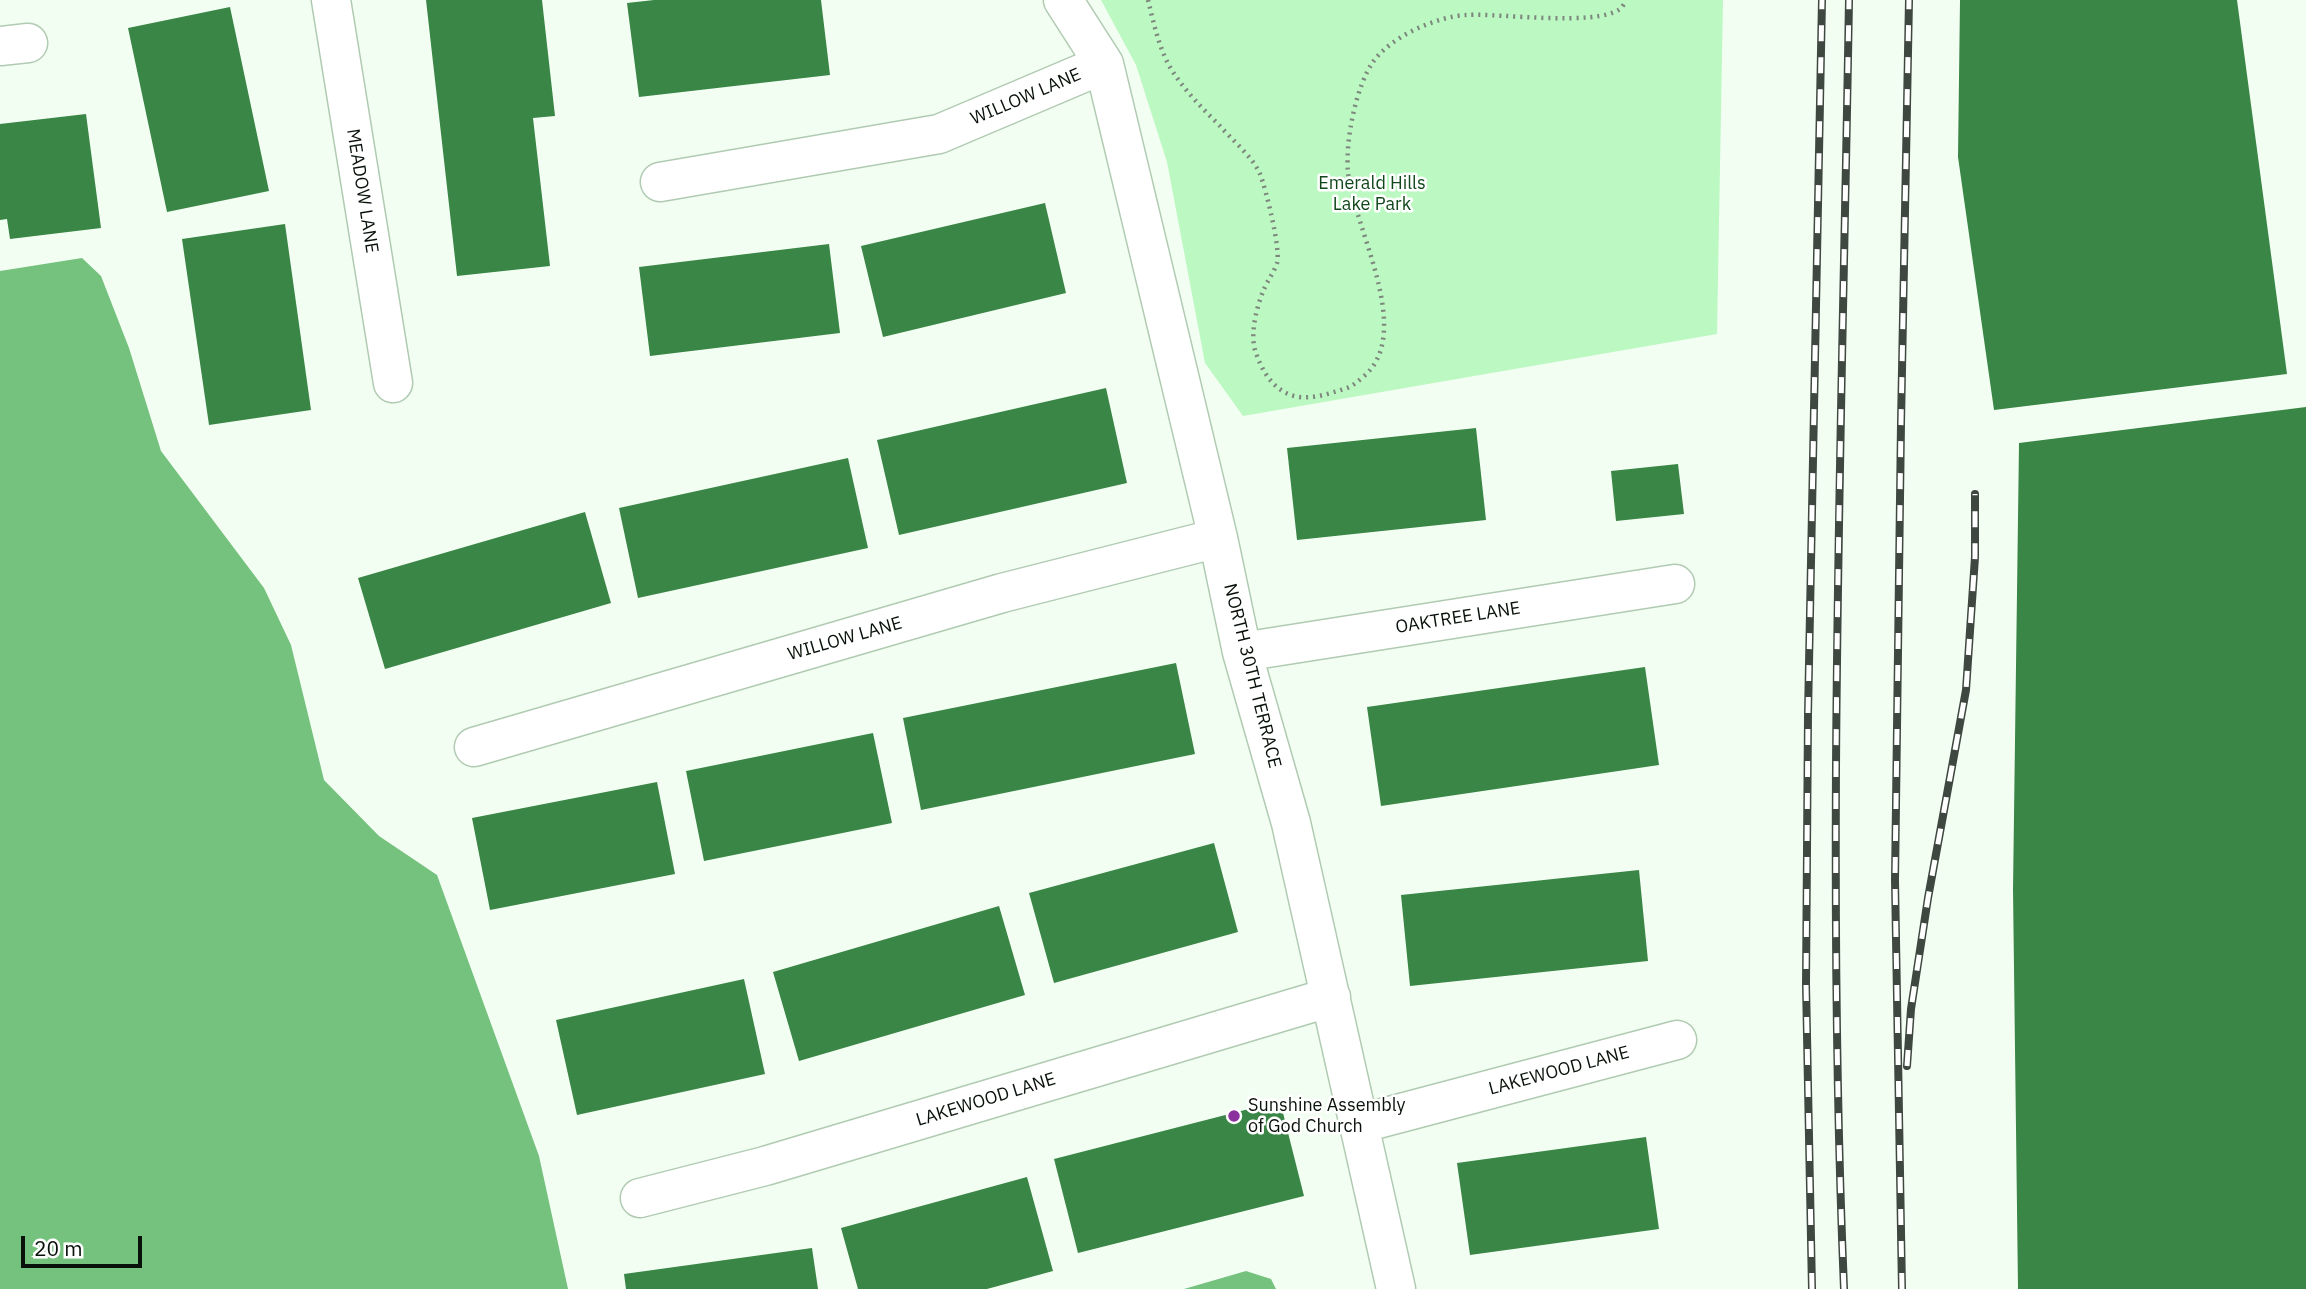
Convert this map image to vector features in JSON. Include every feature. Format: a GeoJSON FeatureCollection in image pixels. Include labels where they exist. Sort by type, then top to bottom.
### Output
{"type":"FeatureCollection","features":[{"type":"Feature","properties":{"kind":"street","name":"MEADOW LANE"},"geometry":{"type":"LineString","coordinates":[[331,0],[393,383]]}},
{"type":"Feature","properties":{"kind":"street","name":"NORTH 30TH TERRACE"},"geometry":{"type":"LineString","coordinates":[[1063,0],[1104,64],[1218,538],[1242,652],[1291,823],[1396,1289]]}},
{"type":"Feature","properties":{"kind":"street","name":"WILLOW LANE"},"geometry":{"type":"LineString","coordinates":[[660,182],[939,134],[1104,64]]}},
{"type":"Feature","properties":{"kind":"street","name":"WILLOW LANE"},"geometry":{"type":"LineString","coordinates":[[474,747],[1002,593],[1218,538]]}},
{"type":"Feature","properties":{"kind":"street","name":"OAKTREE LANE"},"geometry":{"type":"LineString","coordinates":[[1242,652],[1675,584]]}},
{"type":"Feature","properties":{"kind":"street","name":"LAKEWOOD LANE"},"geometry":{"type":"LineString","coordinates":[[640,1198],[778,1162],[1331,997]]}},
{"type":"Feature","properties":{"kind":"street","name":"LAKEWOOD LANE"},"geometry":{"type":"LineString","coordinates":[[1359,1124],[1677,1040]]}},
{"type":"Feature","properties":{"kind":"path"},"geometry":{"type":"LineString","coordinates":[[1148,0],[1153,22],[1173,73],[1250,159],[1259,173],[1268,201],[1278,261],[1264,290],[1256,318],[1253,343],[1260,368],[1276,385],[1294,396],[1321,397],[1350,387],[1373,369],[1384,338],[1384,307],[1348,171],[1350,129],[1360,86],[1373,60],[1393,42],[1419,27],[1464,15],[1598,17],[1621,9],[1626,0]]}},
{"type":"Feature","properties":{"kind":"green space","name":"Emerald Hills Lake Park"},"geometry":{"type":"Polygon","coordinates":[[[1101,0],[1723,0],[1717,334],[1243,416],[1205,363],[1167,162],[1136,65],[1101,0]]]}},
{"type":"Feature","properties":{"kind":"shaded area"},"geometry":{"type":"Polygon","coordinates":[[[82,258],[101,276],[129,348],[161,451],[264,588],[291,645],[324,780],[379,836],[437,875],[539,1156],[568,1289],[0,1289],[0,271],[82,258]]]}},
{"type":"Feature","properties":{"kind":"shaded area"},"geometry":{"type":"Polygon","coordinates":[[[1246,1271],[1271,1279],[1276,1289],[1184,1289],[1246,1271]]]}},
{"type":"Feature","properties":{"kind":"building"},"geometry":{"type":"Polygon","coordinates":[[[426,0],[542,0],[555,116],[533,118],[550,266],[457,276],[426,0]]]}},
{"type":"Feature","properties":{"kind":"building"},"geometry":{"type":"Polygon","coordinates":[[[654,0],[821,0],[830,75],[639,97],[627,3],[654,0]]]}},
{"type":"Feature","properties":{"kind":"building"},"geometry":{"type":"Polygon","coordinates":[[[1960,0],[2237,0],[2287,374],[1994,410],[1958,157],[1960,0]]]}},
{"type":"Feature","properties":{"kind":"building"},"geometry":{"type":"Polygon","coordinates":[[[230,7],[269,191],[167,212],[128,28],[230,7]]]}},
{"type":"Feature","properties":{"kind":"building"},"geometry":{"type":"Polygon","coordinates":[[[86,114],[101,228],[10,239],[7,219],[0,220],[0,124],[86,114]]]}},
{"type":"Feature","properties":{"kind":"building"},"geometry":{"type":"Polygon","coordinates":[[[1045,203],[1066,293],[883,337],[861,246],[1045,203]]]}},
{"type":"Feature","properties":{"kind":"building"},"geometry":{"type":"Polygon","coordinates":[[[285,224],[311,410],[209,425],[182,239],[285,224]]]}},
{"type":"Feature","properties":{"kind":"building"},"geometry":{"type":"Polygon","coordinates":[[[829,244],[840,333],[650,356],[639,267],[829,244]]]}},
{"type":"Feature","properties":{"kind":"building"},"geometry":{"type":"Polygon","coordinates":[[[1106,388],[1127,483],[899,535],[877,440],[1106,388]]]}},
{"type":"Feature","properties":{"kind":"building"},"geometry":{"type":"Polygon","coordinates":[[[2306,407],[2306,1289],[2018,1289],[2013,889],[2019,443],[2306,407]]]}},
{"type":"Feature","properties":{"kind":"building"},"geometry":{"type":"Polygon","coordinates":[[[1476,428],[1486,520],[1297,540],[1287,448],[1476,428]]]}},
{"type":"Feature","properties":{"kind":"building"},"geometry":{"type":"Polygon","coordinates":[[[848,458],[868,548],[638,598],[619,508],[848,458]]]}},
{"type":"Feature","properties":{"kind":"building"},"geometry":{"type":"Polygon","coordinates":[[[1678,464],[1684,514],[1616,521],[1611,471],[1678,464]]]}},
{"type":"Feature","properties":{"kind":"building"},"geometry":{"type":"Polygon","coordinates":[[[585,512],[611,603],[385,669],[358,578],[585,512]]]}},
{"type":"Feature","properties":{"kind":"building"},"geometry":{"type":"Polygon","coordinates":[[[1176,663],[1195,754],[921,810],[903,718],[1176,663]]]}},
{"type":"Feature","properties":{"kind":"building"},"geometry":{"type":"Polygon","coordinates":[[[1645,667],[1659,765],[1381,806],[1367,707],[1645,667]]]}},
{"type":"Feature","properties":{"kind":"building"},"geometry":{"type":"Polygon","coordinates":[[[873,733],[892,823],[704,861],[686,771],[873,733]]]}},
{"type":"Feature","properties":{"kind":"building"},"geometry":{"type":"Polygon","coordinates":[[[657,782],[675,874],[490,910],[472,818],[657,782]]]}},
{"type":"Feature","properties":{"kind":"building"},"geometry":{"type":"Polygon","coordinates":[[[1214,843],[1238,932],[1054,983],[1029,893],[1214,843]]]}},
{"type":"Feature","properties":{"kind":"building"},"geometry":{"type":"Polygon","coordinates":[[[1639,870],[1648,961],[1410,986],[1401,895],[1639,870]]]}},
{"type":"Feature","properties":{"kind":"building"},"geometry":{"type":"Polygon","coordinates":[[[999,906],[1025,995],[799,1061],[773,972],[999,906]]]}},
{"type":"Feature","properties":{"kind":"building"},"geometry":{"type":"Polygon","coordinates":[[[744,979],[765,1074],[577,1115],[556,1020],[744,979]]]}},
{"type":"Feature","properties":{"kind":"building"},"geometry":{"type":"Polygon","coordinates":[[[1280,1101],[1304,1196],[1078,1253],[1054,1159],[1280,1101]]]}},
{"type":"Feature","properties":{"kind":"building"},"geometry":{"type":"Polygon","coordinates":[[[1646,1137],[1659,1229],[1470,1255],[1457,1163],[1646,1137]]]}},
{"type":"Feature","properties":{"kind":"building"},"geometry":{"type":"Polygon","coordinates":[[[1027,1177],[1053,1271],[987,1289],[858,1289],[841,1228],[1027,1177]]]}},
{"type":"Feature","properties":{"kind":"building"},"geometry":{"type":"Polygon","coordinates":[[[812,1248],[818,1289],[626,1289],[624,1274],[812,1248]]]}},
{"type":"Feature","properties":{"kind":"railway"},"geometry":{"type":"LineString","coordinates":[[1812,1289],[1806,984],[1808,715],[1822,0]]}},
{"type":"Feature","properties":{"kind":"railway"},"geometry":{"type":"LineString","coordinates":[[1844,1289],[1836,967],[1836,806],[1849,0]]}},
{"type":"Feature","properties":{"kind":"railway"},"geometry":{"type":"LineString","coordinates":[[1902,1289],[1895,880],[1909,0]]}},
{"type":"Feature","properties":{"kind":"railway"},"geometry":{"type":"LineString","coordinates":[[1907,1066],[1911,1009],[1928,898],[1966,690],[1975,557],[1975,494]]}},
{"type":"Feature","properties":{"kind":"place","name":"Sunshine Assembly of God Church"},"geometry":{"type":"Point","coordinates":[1234,1116]}}]}
